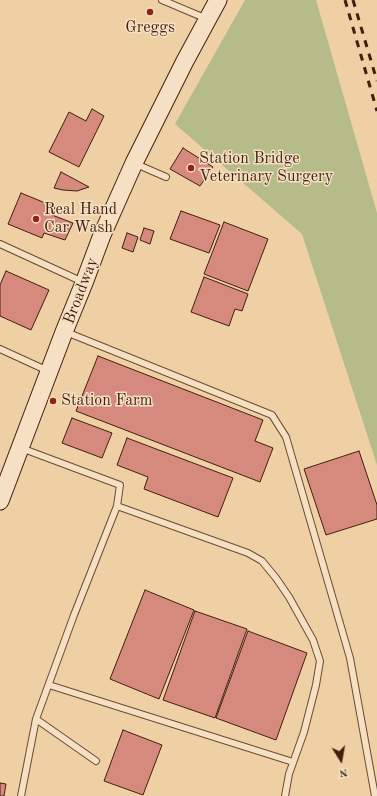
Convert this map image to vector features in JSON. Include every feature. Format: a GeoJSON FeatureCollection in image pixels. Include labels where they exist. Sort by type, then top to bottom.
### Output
{"type":"FeatureCollection","features":[{"type":"Feature","properties":{"kind":"main road","name":"Broadway"},"geometry":{"type":"LineString","coordinates":[[0,501],[102,236],[134,163],[218,0]]}},
{"type":"Feature","properties":{"kind":"lane"},"geometry":{"type":"LineString","coordinates":[[162,0],[207,19]]}},
{"type":"Feature","properties":{"kind":"lane"},"geometry":{"type":"LineString","coordinates":[[134,163],[166,177]]}},
{"type":"Feature","properties":{"kind":"lane"},"geometry":{"type":"LineString","coordinates":[[0,244],[84,283]]}},
{"type":"Feature","properties":{"kind":"lane"},"geometry":{"type":"LineString","coordinates":[[64,332],[272,415],[286,437],[350,658],[375,796]]}},
{"type":"Feature","properties":{"kind":"lane"},"geometry":{"type":"LineString","coordinates":[[0,350],[49,372]]}},
{"type":"Feature","properties":{"kind":"lane"},"geometry":{"type":"LineString","coordinates":[[21,448],[120,485],[117,506],[74,615],[36,719],[21,796]]}},
{"type":"Feature","properties":{"kind":"lane"},"geometry":{"type":"LineString","coordinates":[[117,506],[248,553],[262,560],[289,597],[313,640],[320,661],[316,685],[304,732],[289,774],[285,796]]}},
{"type":"Feature","properties":{"kind":"lane"},"geometry":{"type":"LineString","coordinates":[[49,685],[293,762]]}},
{"type":"Feature","properties":{"kind":"lane"},"geometry":{"type":"LineString","coordinates":[[36,719],[96,761]]}},
{"type":"Feature","properties":{"kind":"green space"},"geometry":{"type":"Polygon","coordinates":[[[245,0],[316,0],[377,213],[377,465],[302,234],[175,124],[245,0]]]}},
{"type":"Feature","properties":{"kind":"building"},"geometry":{"type":"Polygon","coordinates":[[[92,109],[104,116],[79,167],[49,152],[69,112],[86,121],[92,109]]]}},
{"type":"Feature","properties":{"kind":"building","name":"Station Bridge Veterinary Surgery"},"geometry":{"type":"Polygon","coordinates":[[[183,148],[213,167],[200,186],[170,169],[183,148]]]}},
{"type":"Feature","properties":{"kind":"building"},"geometry":{"type":"Polygon","coordinates":[[[61,172],[89,187],[77,191],[54,188],[61,172]]]}},
{"type":"Feature","properties":{"kind":"building","name":"Real Hand Car Wash"},"geometry":{"type":"Polygon","coordinates":[[[21,193],[55,207],[52,215],[73,223],[65,240],[44,233],[42,238],[8,224],[21,193]]]}},
{"type":"Feature","properties":{"kind":"building"},"geometry":{"type":"Polygon","coordinates":[[[181,211],[220,225],[209,253],[170,239],[181,211]]]}},
{"type":"Feature","properties":{"kind":"building"},"geometry":{"type":"Polygon","coordinates":[[[224,222],[268,239],[248,291],[204,274],[224,222]]]}},
{"type":"Feature","properties":{"kind":"building"},"geometry":{"type":"Polygon","coordinates":[[[144,228],[154,231],[150,244],[140,240],[144,228]]]}},
{"type":"Feature","properties":{"kind":"building"},"geometry":{"type":"Polygon","coordinates":[[[127,233],[138,237],[133,252],[122,248],[127,233]]]}},
{"type":"Feature","properties":{"kind":"building"},"geometry":{"type":"Polygon","coordinates":[[[6,271],[49,290],[31,330],[0,316],[0,285],[6,271]]]}},
{"type":"Feature","properties":{"kind":"building"},"geometry":{"type":"Polygon","coordinates":[[[204,277],[248,294],[242,311],[235,309],[229,326],[191,312],[204,277]]]}},
{"type":"Feature","properties":{"kind":"building"},"geometry":{"type":"Polygon","coordinates":[[[98,356],[263,420],[255,441],[273,448],[260,482],[76,411],[98,356]]]}},
{"type":"Feature","properties":{"kind":"building"},"geometry":{"type":"Polygon","coordinates":[[[72,418],[112,433],[102,458],[62,443],[72,418]]]}},
{"type":"Feature","properties":{"kind":"building"},"geometry":{"type":"Polygon","coordinates":[[[127,438],[233,478],[218,517],[144,489],[148,477],[117,465],[127,438]]]}},
{"type":"Feature","properties":{"kind":"building"},"geometry":{"type":"Polygon","coordinates":[[[359,451],[377,505],[377,519],[326,535],[304,469],[359,451]]]}},
{"type":"Feature","properties":{"kind":"building"},"geometry":{"type":"Polygon","coordinates":[[[145,590],[194,610],[159,699],[110,679],[145,590]]]}},
{"type":"Feature","properties":{"kind":"building"},"geometry":{"type":"Polygon","coordinates":[[[195,611],[247,629],[215,718],[163,700],[195,611]]]}},
{"type":"Feature","properties":{"kind":"building"},"geometry":{"type":"Polygon","coordinates":[[[248,631],[307,653],[276,740],[216,718],[248,631]]]}},
{"type":"Feature","properties":{"kind":"building"},"geometry":{"type":"Polygon","coordinates":[[[123,730],[162,745],[143,795],[104,781],[123,730]]]}},
{"type":"Feature","properties":{"kind":"building"},"geometry":{"type":"Polygon","coordinates":[[[0,783],[6,784],[4,796],[0,796],[0,783]]]}},
{"type":"Feature","properties":{"kind":"railway"},"geometry":{"type":"LineString","coordinates":[[345,0],[377,111]]}},
{"type":"Feature","properties":{"kind":"railway"},"geometry":{"type":"LineString","coordinates":[[353,0],[377,81]]}},
{"type":"Feature","properties":{"kind":"place","name":"Greggs"},"geometry":{"type":"Point","coordinates":[150,12]}},
{"type":"Feature","properties":{"kind":"place","name":"Station Bridge Veterinary Surgery"},"geometry":{"type":"Point","coordinates":[191,168]}},
{"type":"Feature","properties":{"kind":"place","name":"Real Hand Car Wash"},"geometry":{"type":"Point","coordinates":[36,219]}},
{"type":"Feature","properties":{"kind":"place","name":"Station Farm"},"geometry":{"type":"Point","coordinates":[53,401]}}]}
